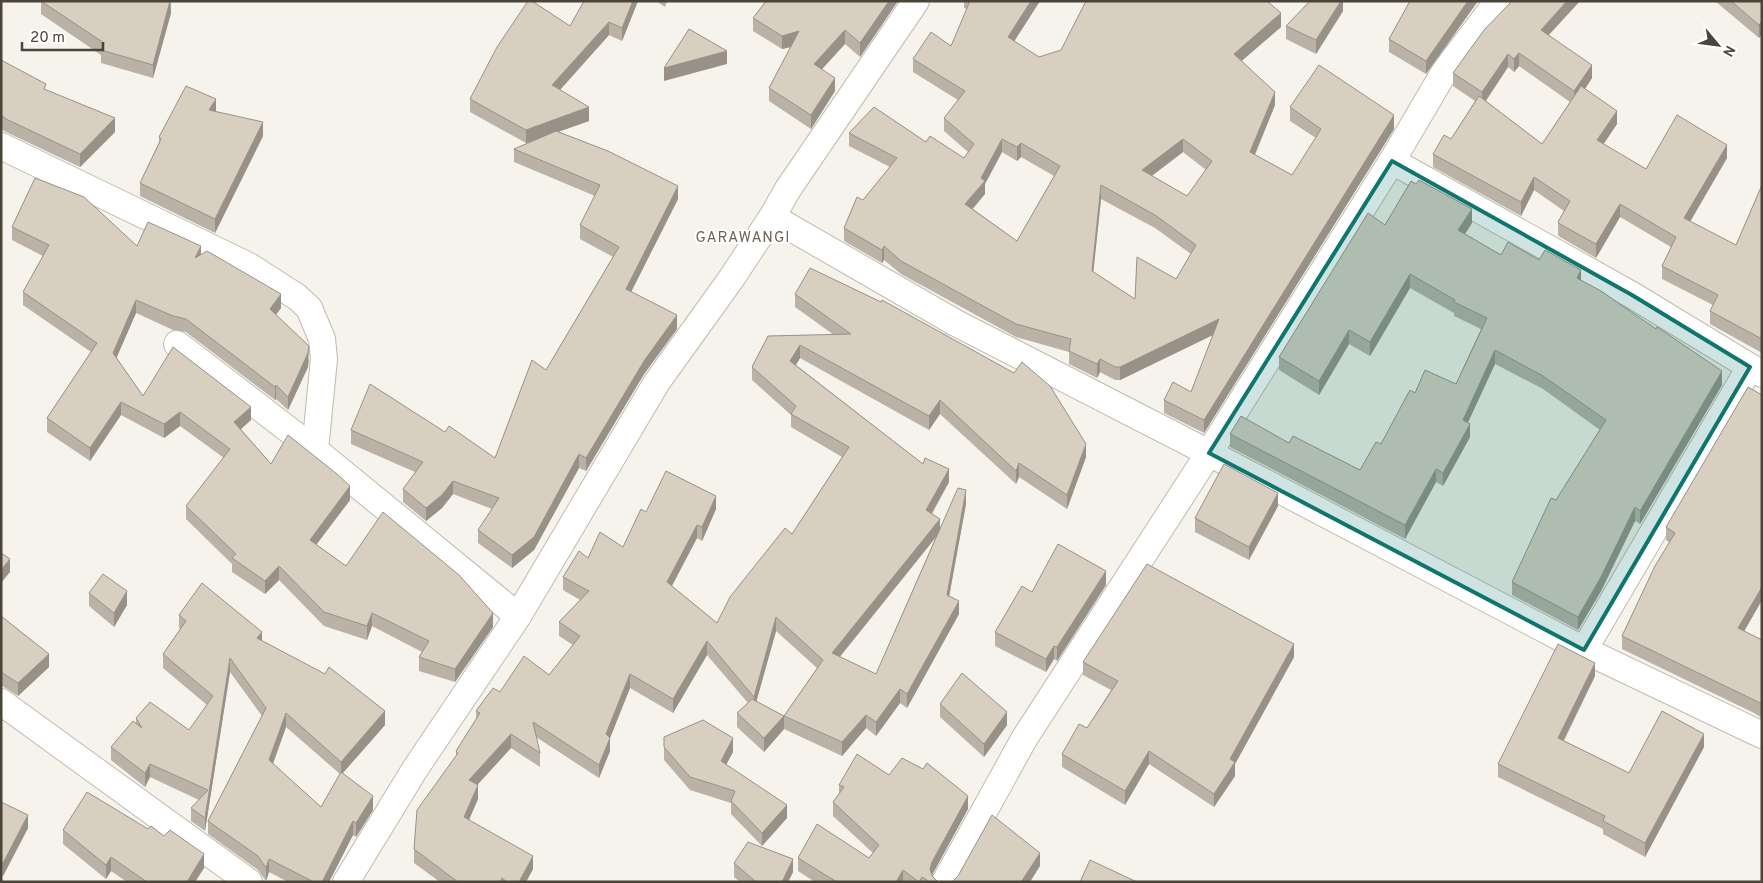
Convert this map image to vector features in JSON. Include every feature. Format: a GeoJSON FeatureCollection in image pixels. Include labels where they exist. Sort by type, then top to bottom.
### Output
{"type":"FeatureCollection","features":[{"type":"Feature","properties":{"kind":"street"},"geometry":{"type":"LineString","coordinates":[[346,882],[415,769],[518,616],[658,382],[731,279],[788,189],[916,1]]}},
{"type":"Feature","properties":{"kind":"street"},"geometry":{"type":"LineString","coordinates":[[945,882],[1024,739],[1209,453],[1392,161],[1445,71],[1498,1]]}},
{"type":"Feature","properties":{"kind":"street"},"geometry":{"type":"LineString","coordinates":[[1,146],[249,266],[297,297],[309,308],[322,339],[324,359],[315,450]]}},
{"type":"Feature","properties":{"kind":"street"},"geometry":{"type":"LineString","coordinates":[[1392,161],[1632,295],[1756,370],[1584,650]]}},
{"type":"Feature","properties":{"kind":"street"},"geometry":{"type":"LineString","coordinates":[[772,217],[956,323],[1209,453],[1584,650],[1762,735]]}},
{"type":"Feature","properties":{"kind":"street"},"geometry":{"type":"LineString","coordinates":[[178,344],[315,450],[518,616]]}},
{"type":"Feature","properties":{"kind":"street"},"geometry":{"type":"LineString","coordinates":[[1,702],[249,882]]}},
{"type":"Feature","properties":{"kind":"highlighted area"},"geometry":{"type":"Polygon","coordinates":[[[1392,161],[1632,295],[1750,367],[1584,650],[1209,453],[1392,161]]]}},
{"type":"Feature","properties":{"kind":"building"},"geometry":{"type":"Polygon","coordinates":[[[41,1],[170,1],[153,65],[101,50],[104,43],[41,1]]]}},
{"type":"Feature","properties":{"kind":"building"},"geometry":{"type":"Polygon","coordinates":[[[528,1],[532,1],[570,26],[584,1],[633,1],[622,28],[609,22],[552,85],[589,107],[526,130],[470,99],[497,47],[528,1]]]}},
{"type":"Feature","properties":{"kind":"building"},"geometry":{"type":"Polygon","coordinates":[[[766,1],[889,1],[860,43],[845,30],[814,64],[835,78],[811,115],[769,88],[799,31],[782,36],[753,18],[766,1]]]}},
{"type":"Feature","properties":{"kind":"building"},"geometry":{"type":"Polygon","coordinates":[[[970,1],[1031,1],[1008,37],[1039,57],[1061,50],[1086,1],[1267,1],[1281,13],[1234,54],[1275,92],[1250,152],[1292,175],[1321,129],[1290,107],[1319,65],[1394,115],[1204,420],[1164,400],[1173,382],[1191,392],[1219,319],[1120,367],[1115,367],[1100,359],[1097,364],[1069,351],[1071,339],[1016,324],[901,261],[884,246],[882,250],[844,228],[857,197],[863,200],[897,158],[849,133],[874,107],[926,142],[930,136],[964,158],[974,144],[944,118],[965,91],[913,59],[931,32],[951,46],[970,1]],[[1002,139],[981,178],[985,181],[965,204],[1017,241],[1060,166],[1021,143],[1017,147],[1002,139]],[[1183,139],[1142,170],[1187,196],[1212,161],[1183,139]],[[1101,185],[1092,271],[1135,299],[1137,257],[1176,279],[1196,245],[1155,215],[1101,185]]]}},
{"type":"Feature","properties":{"kind":"building"},"geometry":{"type":"Polygon","coordinates":[[[1310,1],[1341,1],[1316,40],[1286,26],[1310,1]]]}},
{"type":"Feature","properties":{"kind":"building"},"geometry":{"type":"Polygon","coordinates":[[[1410,1],[1468,1],[1426,61],[1389,39],[1410,1]]]}},
{"type":"Feature","properties":{"kind":"building"},"geometry":{"type":"Polygon","coordinates":[[[1512,1],[1567,1],[1541,30],[1592,65],[1574,91],[1519,53],[1514,59],[1508,54],[1482,92],[1453,73],[1484,30],[1512,1]]]}},
{"type":"Feature","properties":{"kind":"building"},"geometry":{"type":"Polygon","coordinates":[[[1731,1],[1762,1],[1762,21],[1759,25],[1731,1]]]}},
{"type":"Feature","properties":{"kind":"building"},"geometry":{"type":"Polygon","coordinates":[[[689,29],[727,51],[664,68],[689,29]]]}},
{"type":"Feature","properties":{"kind":"building"},"geometry":{"type":"Polygon","coordinates":[[[1,60],[46,84],[44,89],[115,118],[80,154],[6,119],[1,115],[1,60]]]}},
{"type":"Feature","properties":{"kind":"building"},"geometry":{"type":"Polygon","coordinates":[[[186,86],[216,99],[209,110],[263,122],[215,219],[140,183],[161,139],[159,137],[186,86]]]}},
{"type":"Feature","properties":{"kind":"building"},"geometry":{"type":"Polygon","coordinates":[[[1581,86],[1617,111],[1597,140],[1646,169],[1677,115],[1727,145],[1684,218],[1736,245],[1762,185],[1762,339],[1710,311],[1718,295],[1662,266],[1676,237],[1620,204],[1596,244],[1558,222],[1570,201],[1534,177],[1521,202],[1433,154],[1444,135],[1451,139],[1479,96],[1542,144],[1581,86]]]}},
{"type":"Feature","properties":{"kind":"building"},"geometry":{"type":"Polygon","coordinates":[[[556,131],[608,151],[678,186],[626,289],[677,315],[644,361],[586,458],[579,454],[534,537],[512,555],[478,530],[499,498],[453,481],[442,495],[426,508],[403,489],[423,462],[351,430],[370,384],[445,432],[449,426],[495,458],[532,360],[546,370],[619,247],[580,225],[600,185],[514,149],[556,131]]]}},
{"type":"Feature","properties":{"kind":"building"},"geometry":{"type":"Polygon","coordinates":[[[35,178],[84,197],[137,246],[148,222],[201,246],[195,258],[207,251],[281,294],[270,309],[309,346],[308,353],[288,397],[276,385],[275,387],[186,319],[173,316],[136,300],[113,353],[143,396],[173,347],[251,407],[234,422],[271,464],[288,435],[337,474],[350,486],[310,540],[346,566],[383,512],[459,575],[493,613],[455,669],[419,657],[429,641],[372,613],[367,626],[324,612],[279,566],[265,581],[232,558],[236,554],[186,506],[230,449],[180,412],[164,424],[121,402],[90,448],[47,418],[97,343],[23,292],[49,245],[12,227],[35,178]]]}},
{"type":"Feature","properties":{"kind":"building"},"geometry":{"type":"Polygon","coordinates":[[[1419,180],[1472,209],[1458,230],[1501,255],[1508,242],[1539,260],[1545,250],[1581,270],[1577,278],[1601,291],[1722,371],[1640,511],[1635,507],[1601,577],[1578,617],[1512,582],[1551,498],[1556,500],[1606,420],[1543,376],[1495,350],[1463,420],[1470,424],[1443,473],[1436,469],[1405,525],[1230,434],[1241,416],[1289,443],[1293,436],[1360,470],[1376,442],[1381,444],[1410,390],[1415,393],[1425,370],[1456,384],[1487,318],[1454,302],[1455,300],[1410,274],[1370,342],[1349,330],[1319,381],[1279,357],[1368,213],[1385,225],[1411,181],[1416,184],[1419,180]]]}},
{"type":"Feature","properties":{"kind":"building"},"geometry":{"type":"Polygon","coordinates":[[[810,268],[881,302],[882,300],[1014,373],[1022,362],[1050,386],[1086,444],[1067,495],[1019,463],[1016,471],[940,400],[929,416],[800,345],[790,361],[923,464],[925,458],[949,469],[926,510],[940,519],[832,653],[876,674],[958,488],[966,490],[947,595],[959,601],[907,694],[900,689],[876,722],[866,715],[842,742],[784,716],[823,660],[776,617],[754,697],[707,641],[673,699],[630,674],[606,734],[610,738],[599,765],[533,722],[540,753],[511,734],[469,780],[478,785],[464,817],[533,856],[519,882],[507,882],[502,878],[500,882],[458,882],[414,849],[417,810],[458,753],[456,751],[480,713],[476,711],[493,688],[500,692],[524,656],[549,675],[580,636],[559,622],[589,591],[563,577],[579,551],[588,558],[600,532],[623,547],[641,509],[646,512],[666,471],[716,496],[702,527],[697,525],[667,582],[717,623],[730,597],[785,528],[792,534],[849,447],[791,414],[796,406],[752,367],[768,336],[851,334],[795,294],[810,268]]]}},
{"type":"Feature","properties":{"kind":"building"},"geometry":{"type":"Polygon","coordinates":[[[1748,387],[1762,395],[1762,587],[1738,628],[1762,640],[1762,704],[1622,636],[1655,566],[1675,533],[1666,527],[1748,387]]]}},
{"type":"Feature","properties":{"kind":"building"},"geometry":{"type":"Polygon","coordinates":[[[1224,464],[1278,493],[1249,547],[1195,518],[1224,464]]]}},
{"type":"Feature","properties":{"kind":"building"},"geometry":{"type":"Polygon","coordinates":[[[1058,544],[1106,571],[1057,647],[1054,646],[1046,659],[995,632],[1022,586],[1032,592],[1058,544]]]}},
{"type":"Feature","properties":{"kind":"building"},"geometry":{"type":"Polygon","coordinates":[[[1,553],[10,559],[1,570],[1,553]]]}},
{"type":"Feature","properties":{"kind":"building"},"geometry":{"type":"Polygon","coordinates":[[[1147,564],[1294,644],[1230,759],[1235,762],[1214,794],[1149,751],[1125,791],[1062,754],[1079,724],[1087,728],[1118,681],[1083,662],[1147,564]]]}},
{"type":"Feature","properties":{"kind":"building"},"geometry":{"type":"Polygon","coordinates":[[[103,574],[127,591],[114,613],[89,593],[103,574]]]}},
{"type":"Feature","properties":{"kind":"building"},"geometry":{"type":"Polygon","coordinates":[[[202,583],[262,632],[257,638],[325,674],[329,667],[385,711],[341,762],[286,713],[269,760],[321,807],[341,772],[373,796],[356,823],[353,821],[322,882],[314,882],[269,859],[266,868],[258,856],[208,821],[266,708],[230,658],[205,818],[191,808],[208,790],[150,764],[145,773],[111,747],[133,721],[142,728],[136,718],[150,702],[189,730],[213,696],[163,654],[186,621],[179,615],[202,583]]]}},
{"type":"Feature","properties":{"kind":"building"},"geometry":{"type":"Polygon","coordinates":[[[1,616],[49,654],[18,683],[1,672],[1,616]]]}},
{"type":"Feature","properties":{"kind":"building"},"geometry":{"type":"Polygon","coordinates":[[[1558,644],[1595,663],[1558,738],[1629,773],[1662,711],[1704,734],[1645,843],[1603,821],[1605,816],[1498,764],[1558,644]]]}},
{"type":"Feature","properties":{"kind":"building"},"geometry":{"type":"Polygon","coordinates":[[[962,673],[1007,712],[984,744],[940,704],[962,673]]]}},
{"type":"Feature","properties":{"kind":"building"},"geometry":{"type":"Polygon","coordinates":[[[752,699],[784,716],[764,738],[737,713],[752,699]]]}},
{"type":"Feature","properties":{"kind":"building"},"geometry":{"type":"Polygon","coordinates":[[[703,720],[733,738],[721,761],[787,805],[762,833],[731,801],[735,791],[690,777],[664,747],[664,737],[703,720]]]}},
{"type":"Feature","properties":{"kind":"building"},"geometry":{"type":"Polygon","coordinates":[[[857,754],[889,775],[902,758],[923,769],[927,763],[968,796],[932,862],[930,869],[932,876],[938,882],[930,882],[922,877],[919,882],[903,870],[896,882],[837,882],[798,858],[817,824],[869,858],[879,845],[833,802],[844,787],[839,785],[857,754]]]}},
{"type":"Feature","properties":{"kind":"building"},"geometry":{"type":"Polygon","coordinates":[[[87,792],[148,829],[151,826],[164,836],[170,830],[204,854],[187,882],[147,882],[111,857],[106,865],[63,830],[87,792]]]}},
{"type":"Feature","properties":{"kind":"building"},"geometry":{"type":"Polygon","coordinates":[[[1,802],[28,815],[3,863],[1,862],[1,802]]]}},
{"type":"Feature","properties":{"kind":"building"},"geometry":{"type":"Polygon","coordinates":[[[992,815],[1040,853],[1021,882],[952,882],[958,876],[992,815]]]}},
{"type":"Feature","properties":{"kind":"building"},"geometry":{"type":"Polygon","coordinates":[[[748,842],[793,859],[782,882],[756,882],[734,863],[748,842]]]}},
{"type":"Feature","properties":{"kind":"building"},"geometry":{"type":"Polygon","coordinates":[[[1090,860],[1137,882],[1080,882],[1090,860]]]}},
{"type":"Feature","properties":{"kind":"district","name":"GARAWANGI"},"geometry":{"type":"Point","coordinates":[743,238]}}]}
